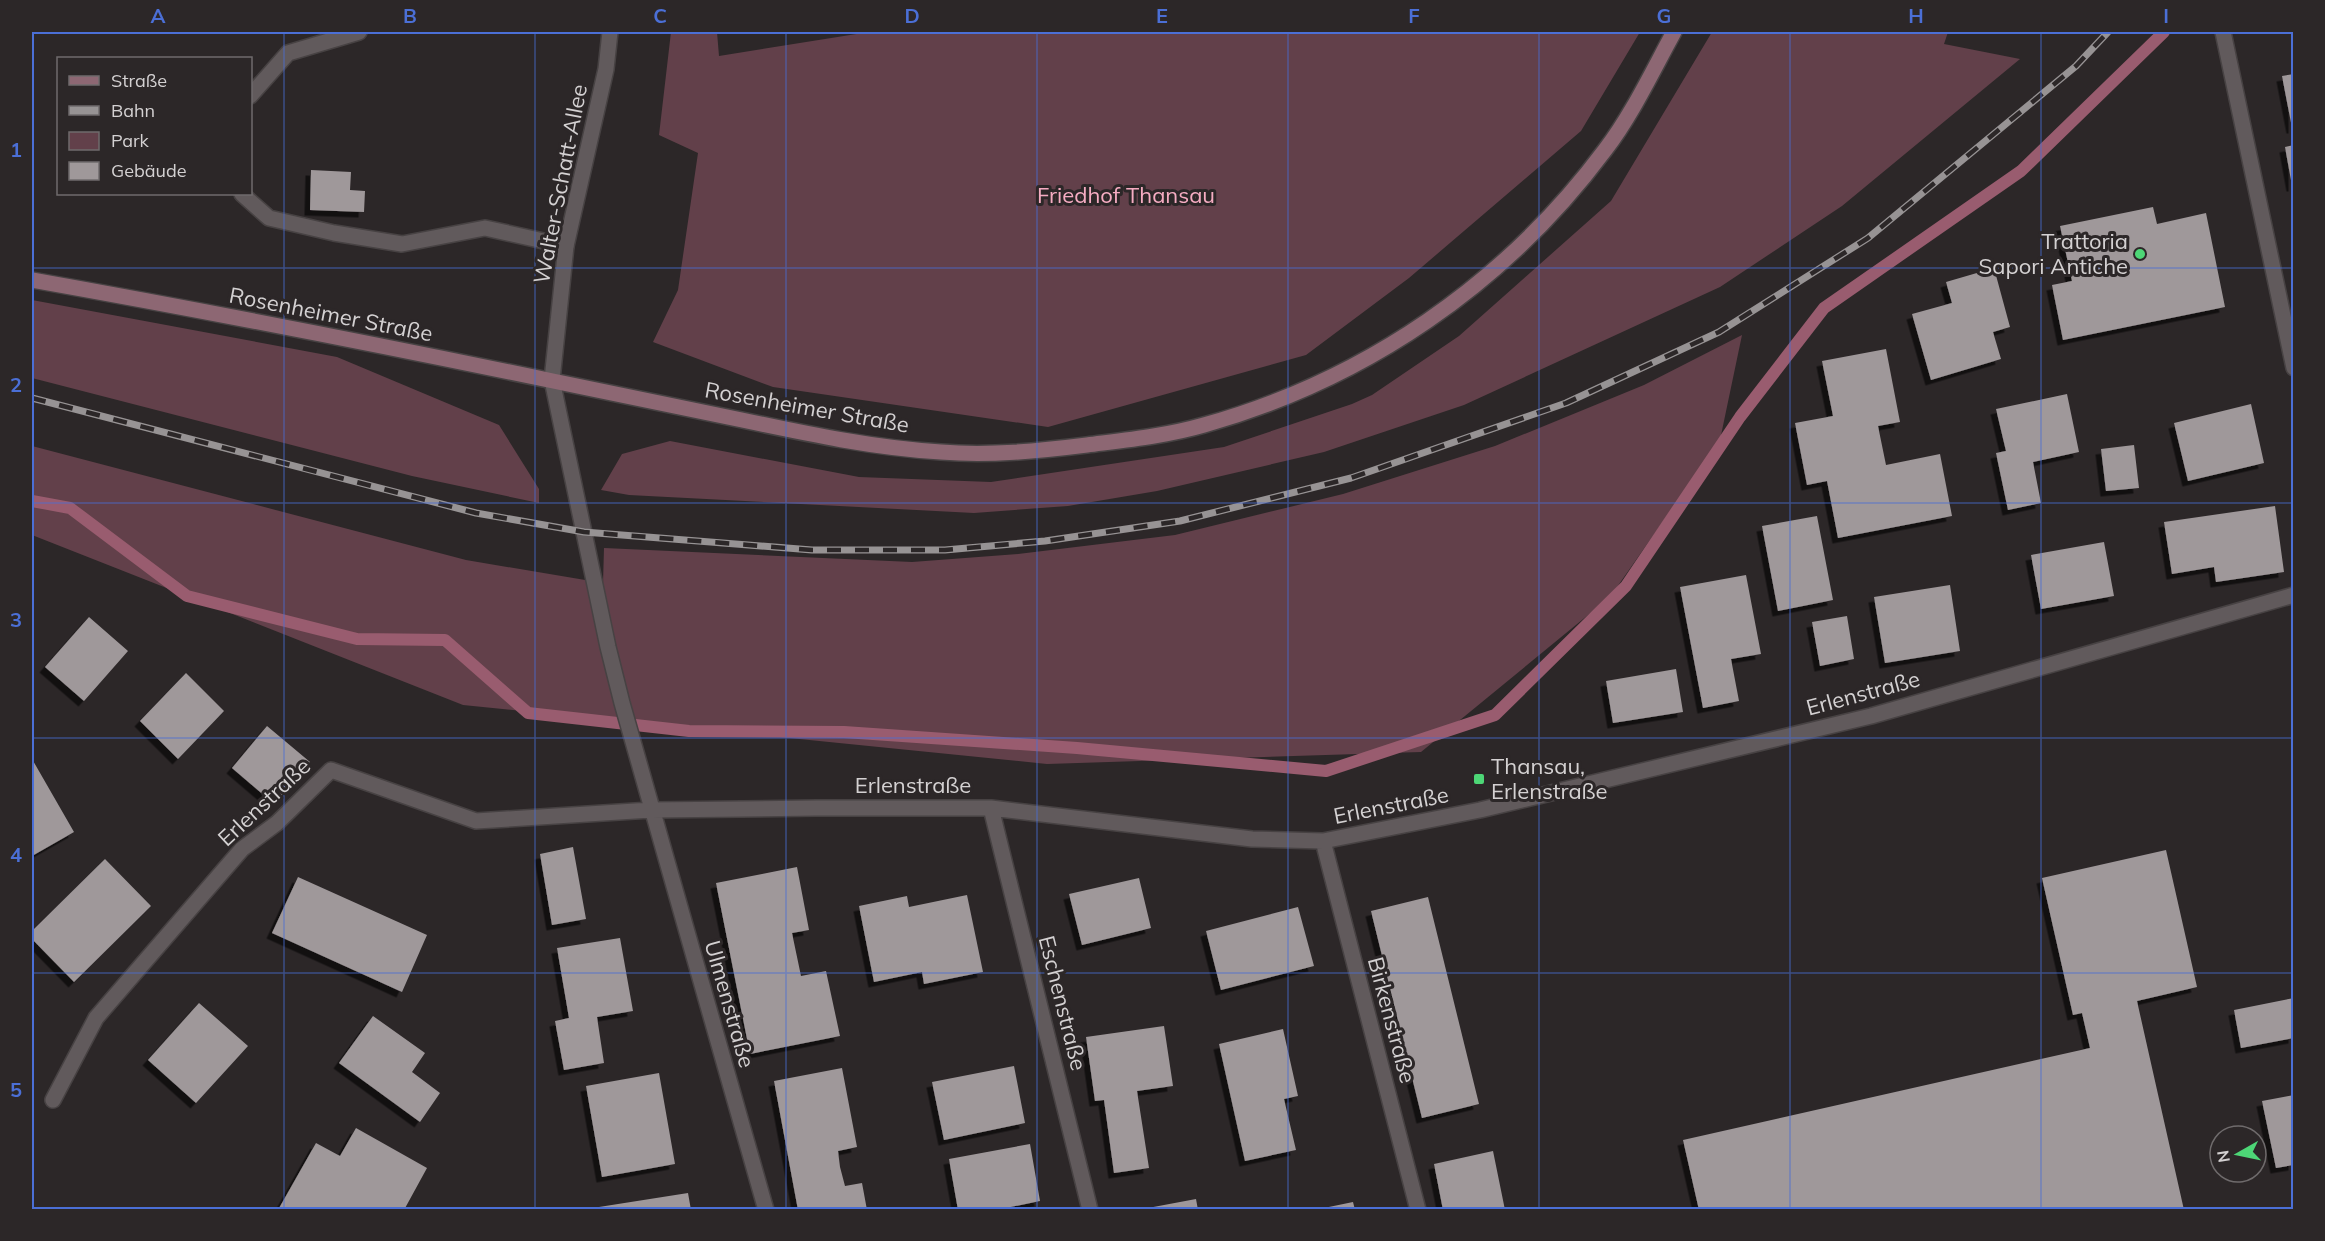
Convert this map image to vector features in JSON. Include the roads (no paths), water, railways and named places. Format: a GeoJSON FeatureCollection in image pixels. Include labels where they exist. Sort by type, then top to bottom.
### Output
{"type":"FeatureCollection","features":[{"type":"Feature","properties":{"kind":"main road","name":"Rosenheimer Straße"},"geometry":{"type":"LineString","coordinates":[[32,280],[148,300],[552,380],[836,440],[943,453],[1035,451],[1127,440],[1203,426],[1298,394],[1375,356],[1445,308],[1514,254],[1566,200],[1608,146],[1674,32]]}},
{"type":"Feature","properties":{"kind":"street"},"geometry":{"type":"LineString","coordinates":[[252,94],[288,54],[358,32]]}},
{"type":"Feature","properties":{"kind":"street","name":"Walter-Schatt-Allee"},"geometry":{"type":"LineString","coordinates":[[552,380],[566,246],[606,69],[610,32]]}},
{"type":"Feature","properties":{"kind":"street"},"geometry":{"type":"LineString","coordinates":[[2223,32],[2294,368]]}},
{"type":"Feature","properties":{"kind":"street"},"geometry":{"type":"LineString","coordinates":[[243,195],[268,218],[334,233],[402,244],[485,228],[566,246]]}},
{"type":"Feature","properties":{"kind":"street"},"geometry":{"type":"LineString","coordinates":[[552,380],[608,646],[651,810]]}},
{"type":"Feature","properties":{"kind":"street","name":"Erlenstraße"},"geometry":{"type":"LineString","coordinates":[[53,1100],[96,1018],[242,849],[277,823],[331,770],[476,821],[651,810],[817,807],[991,808],[1252,839],[1323,842],[1480,810],[1871,716],[2294,595]]}},
{"type":"Feature","properties":{"kind":"street","name":"Eschenstraße"},"geometry":{"type":"LineString","coordinates":[[991,808],[1090,1209]]}},
{"type":"Feature","properties":{"kind":"street","name":"Ulmenstraße"},"geometry":{"type":"LineString","coordinates":[[651,810],[766,1209]]}},
{"type":"Feature","properties":{"kind":"street","name":"Birkenstraße"},"geometry":{"type":"LineString","coordinates":[[1323,842],[1418,1209]]}},
{"type":"Feature","properties":{"kind":"waterway"},"geometry":{"type":"LineString","coordinates":[[32,501],[70,508],[187,596],[357,639],[445,640],[528,713],[689,731],[844,732],[1077,748],[1326,771],[1495,715],[1626,586],[1740,417],[1824,308],[2021,171],[2164,32]]}},
{"type":"Feature","properties":{"kind":"railway"},"geometry":{"type":"LineString","coordinates":[[32,398],[476,513],[584,532],[812,550],[945,550],[1045,541],[1180,521],[1351,478],[1566,403],[1719,332],[1868,238],[2076,66],[2108,32]]}},
{"type":"Feature","properties":{"kind":"place","name":"Trattoria Sapori Antiche"},"geometry":{"type":"Point","coordinates":[2140,254]}},
{"type":"Feature","properties":{"kind":"place","name":"Thansau, Erlenstraße"},"geometry":{"type":"Point","coordinates":[1479,779]}},
{"type":"Feature","properties":{"kind":"park label","name":"Friedhof Thansau"},"geometry":{"type":"Point","coordinates":[1126,195]}}]}
